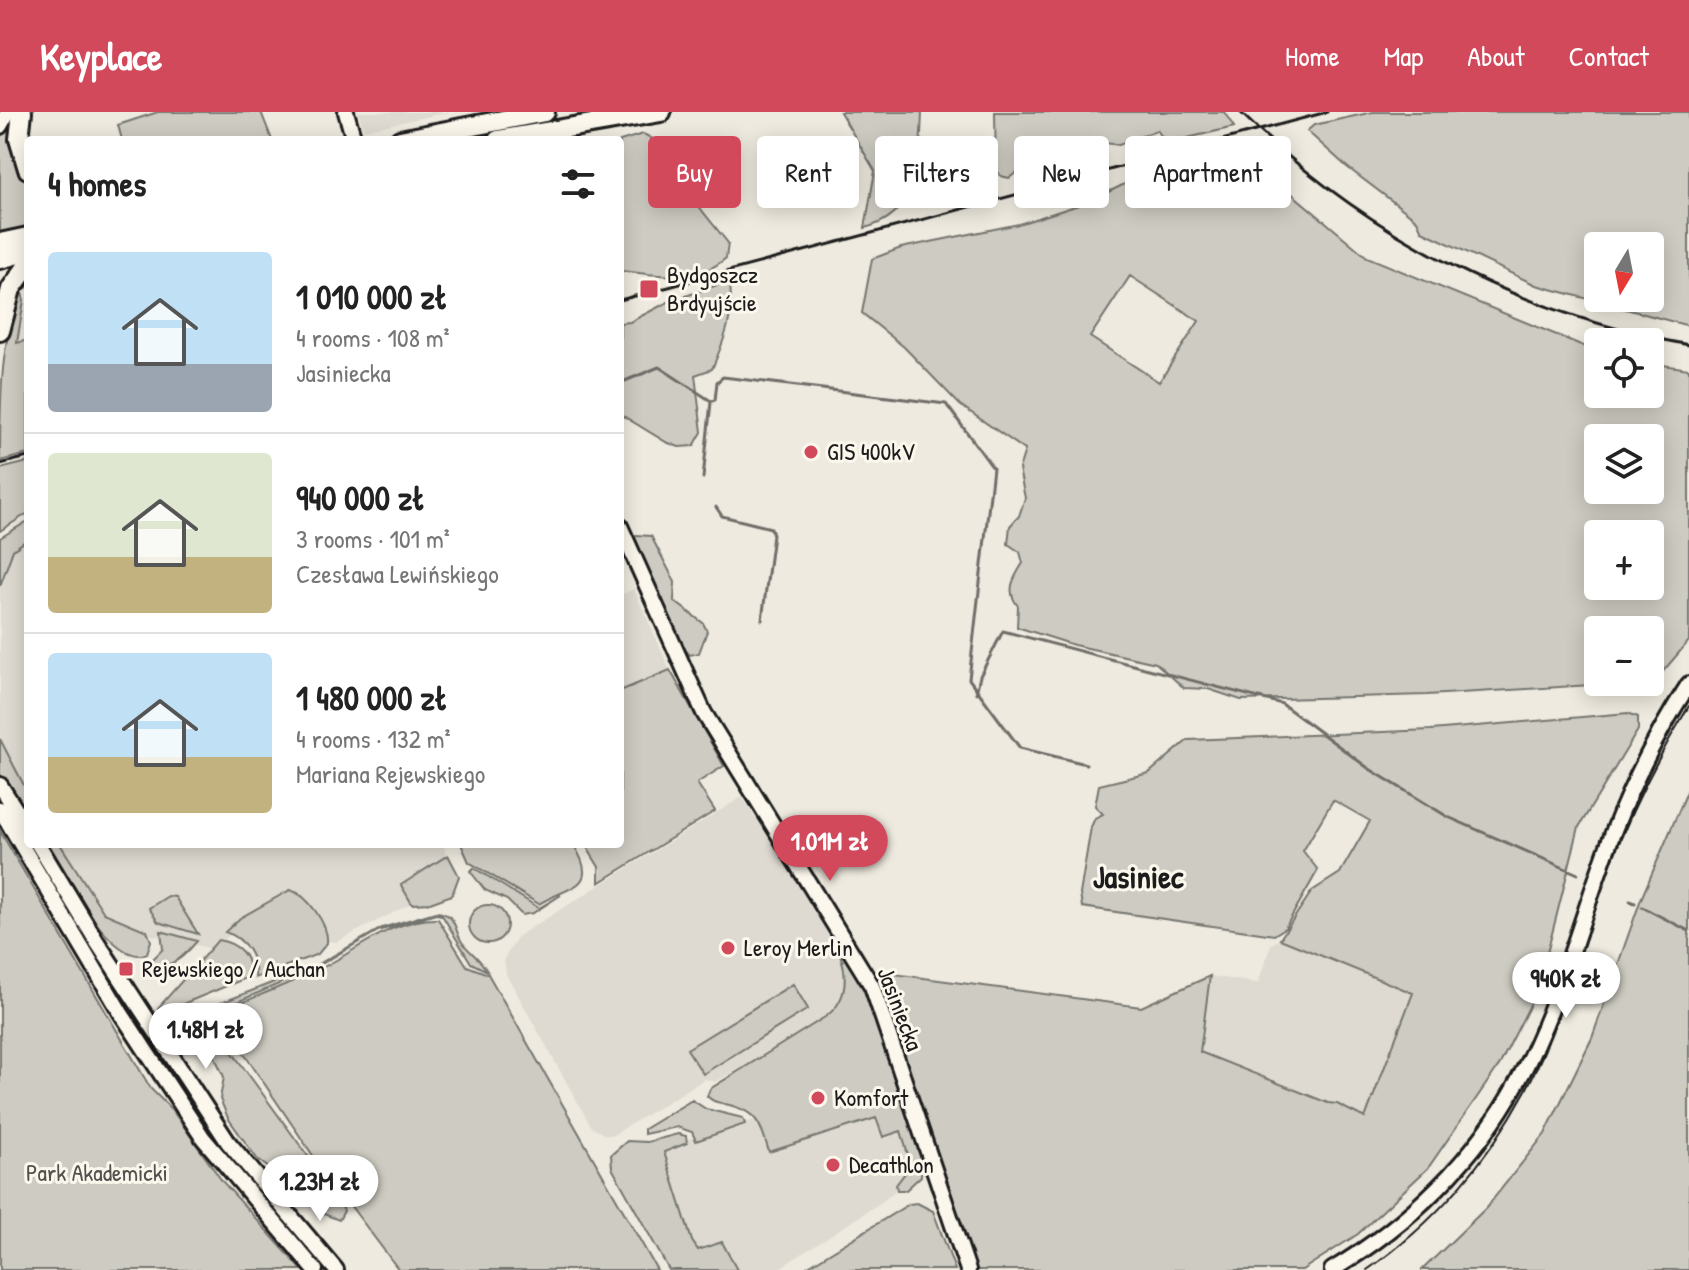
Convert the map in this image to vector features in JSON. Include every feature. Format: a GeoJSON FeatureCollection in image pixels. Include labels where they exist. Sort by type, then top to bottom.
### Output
{"type":"FeatureCollection","features":[{"type":"Feature","properties":{"kind":"main road"},"geometry":{"type":"LineString","coordinates":[[22,112],[19,147],[24,159]]}},
{"type":"Feature","properties":{"kind":"main road"},"geometry":{"type":"LineString","coordinates":[[421,136],[545,112]]}},
{"type":"Feature","properties":{"kind":"main road"},"geometry":{"type":"LineString","coordinates":[[522,136],[661,112]]}},
{"type":"Feature","properties":{"kind":"main road"},"geometry":{"type":"LineString","coordinates":[[0,243],[24,238]]}},
{"type":"Feature","properties":{"kind":"main road"},"geometry":{"type":"LineString","coordinates":[[0,259],[24,252]]}},
{"type":"Feature","properties":{"kind":"main road"},"geometry":{"type":"LineString","coordinates":[[0,331],[11,289],[24,271]]}},
{"type":"Feature","properties":{"kind":"street"},"geometry":{"type":"LineString","coordinates":[[0,126],[8,112]]}},
{"type":"Feature","properties":{"kind":"street"},"geometry":{"type":"LineString","coordinates":[[346,112],[353,136]]}},
{"type":"Feature","properties":{"kind":"street","name":"Jasiniecka"},"geometry":{"type":"LineString","coordinates":[[624,535],[704,713],[872,986],[968,1270]]}},
{"type":"Feature","properties":{"kind":"street"},"geometry":{"type":"LineString","coordinates":[[1332,1270],[1384,1235],[1432,1194],[1475,1145],[1507,1100],[1543,1029],[1630,792],[1689,684]]}},
{"type":"Feature","properties":{"kind":"street"},"geometry":{"type":"LineString","coordinates":[[0,785],[24,823]]}},
{"type":"Feature","properties":{"kind":"street"},"geometry":{"type":"LineString","coordinates":[[0,809],[121,1013],[203,1138],[315,1270]]}},
{"type":"Feature","properties":{"kind":"street"},"geometry":{"type":"LineString","coordinates":[[40,848],[97,942],[235,1152],[336,1270]]}},
{"type":"Feature","properties":{"kind":"shaded area"},"geometry":{"type":"Polygon","coordinates":[[[358,112],[449,112],[364,130],[358,112]]]}},
{"type":"Feature","properties":{"kind":"shaded area"},"geometry":{"type":"Polygon","coordinates":[[[24,535],[24,793],[0,750],[0,574],[10,543],[24,535]]]}},
{"type":"Feature","properties":{"kind":"shaded area"},"geometry":{"type":"Polygon","coordinates":[[[634,589],[670,670],[624,689],[624,593],[634,589]]]}},
{"type":"Feature","properties":{"kind":"shaded area","name":"Leroy Merlin"},"geometry":{"type":"Polygon","coordinates":[[[742,797],[846,956],[893,1113],[916,1173],[883,1201],[777,1270],[731,1270],[693,1255],[657,1148],[754,1120],[739,1077],[823,1023],[715,1082],[705,1079],[613,1135],[606,1135],[592,1128],[506,974],[504,959],[518,936],[742,797]]]}},
{"type":"Feature","properties":{"kind":"shaded area"},"geometry":{"type":"Polygon","coordinates":[[[59,848],[444,848],[451,872],[420,899],[336,942],[239,927],[213,949],[112,926],[59,848]]]}},
{"type":"Feature","properties":{"kind":"shaded area"},"geometry":{"type":"Polygon","coordinates":[[[1280,939],[1413,993],[1365,1118],[1200,1052],[1210,976],[1258,983],[1271,944],[1280,939]]]}},
{"type":"Feature","properties":{"kind":"green space"},"geometry":{"type":"Polygon","coordinates":[[[13,112],[24,158],[24,232],[0,236],[0,136],[13,112]]]}},
{"type":"Feature","properties":{"kind":"green space"},"geometry":{"type":"Polygon","coordinates":[[[158,112],[261,112],[270,136],[121,136],[118,125],[158,112]]]}},
{"type":"Feature","properties":{"kind":"green space"},"geometry":{"type":"Polygon","coordinates":[[[840,112],[922,112],[921,136],[875,136],[875,171],[859,144],[859,136],[854,136],[840,112]]]}},
{"type":"Feature","properties":{"kind":"green space"},"geometry":{"type":"Polygon","coordinates":[[[995,112],[1224,112],[1234,127],[1196,136],[1161,136],[1157,130],[1142,136],[1125,136],[1125,143],[1119,145],[1109,144],[1109,136],[1014,136],[1014,174],[1009,178],[998,172],[998,136],[995,136],[995,112]]]}},
{"type":"Feature","properties":{"kind":"green space"},"geometry":{"type":"Polygon","coordinates":[[[1373,112],[1689,112],[1689,326],[1637,312],[1664,312],[1664,232],[1584,232],[1584,298],[1536,285],[1422,231],[1417,220],[1347,167],[1307,131],[1314,125],[1373,112]]]}},
{"type":"Feature","properties":{"kind":"green space"},"geometry":{"type":"Polygon","coordinates":[[[643,134],[648,136],[648,208],[700,208],[728,243],[726,258],[701,272],[688,275],[624,271],[624,140],[643,134]]]}},
{"type":"Feature","properties":{"kind":"green space"},"geometry":{"type":"Polygon","coordinates":[[[875,171],[875,208],[899,208],[883,221],[865,228],[875,171]]]}},
{"type":"Feature","properties":{"kind":"green space"},"geometry":{"type":"Polygon","coordinates":[[[1125,184],[1125,208],[1291,208],[1291,193],[1367,257],[1584,346],[1584,408],[1664,408],[1664,365],[1689,369],[1689,641],[1664,670],[1664,616],[1584,616],[1584,685],[1427,695],[1241,700],[1208,689],[1184,688],[1156,663],[1074,645],[1017,627],[1018,606],[1011,589],[1023,563],[1020,552],[1008,544],[1010,526],[1019,516],[1025,498],[1019,469],[1025,450],[960,405],[904,347],[862,313],[872,259],[901,248],[1019,224],[1069,208],[1109,208],[1109,192],[1125,184]],[[1130,276],[1090,337],[1159,382],[1199,321],[1130,276]]]}},
{"type":"Feature","properties":{"kind":"green space"},"geometry":{"type":"Polygon","coordinates":[[[729,281],[730,315],[721,348],[712,369],[695,375],[702,432],[694,446],[679,447],[666,442],[624,416],[624,323],[668,302],[729,281]]]}},
{"type":"Feature","properties":{"kind":"green space"},"geometry":{"type":"Polygon","coordinates":[[[24,282],[17,343],[24,341],[24,455],[0,461],[1,387],[7,341],[24,282]]]}},
{"type":"Feature","properties":{"kind":"green space"},"geometry":{"type":"Polygon","coordinates":[[[24,463],[24,516],[0,531],[0,469],[24,463]]]}},
{"type":"Feature","properties":{"kind":"green space"},"geometry":{"type":"Polygon","coordinates":[[[24,523],[24,542],[13,550],[0,586],[0,538],[24,523]]]}},
{"type":"Feature","properties":{"kind":"green space"},"geometry":{"type":"Polygon","coordinates":[[[636,535],[651,536],[675,582],[674,601],[703,623],[707,631],[699,653],[690,655],[676,640],[632,539],[636,535]]]}},
{"type":"Feature","properties":{"kind":"green space"},"geometry":{"type":"Polygon","coordinates":[[[670,670],[724,766],[697,783],[715,811],[599,883],[599,867],[587,848],[624,848],[624,689],[670,670]]]}},
{"type":"Feature","properties":{"kind":"green space"},"geometry":{"type":"Polygon","coordinates":[[[1628,713],[1638,717],[1638,730],[1579,827],[1538,989],[1500,1064],[1428,1168],[1358,1234],[1302,1270],[972,1270],[876,987],[876,974],[1141,1007],[1210,976],[1200,1052],[1337,1104],[1365,1118],[1413,993],[1280,939],[1312,891],[1340,873],[1370,821],[1333,800],[1303,851],[1318,870],[1285,928],[1274,935],[1082,907],[1080,894],[1091,827],[1095,818],[1103,814],[1095,806],[1099,785],[1149,773],[1188,740],[1431,730],[1628,713]]]}},
{"type":"Feature","properties":{"kind":"green space"},"geometry":{"type":"Polygon","coordinates":[[[0,739],[24,785],[24,813],[0,774],[0,739]]]}},
{"type":"Feature","properties":{"kind":"green space"},"geometry":{"type":"Polygon","coordinates":[[[1689,787],[1689,1270],[1422,1270],[1486,1208],[1545,1134],[1592,1038],[1641,899],[1689,787]]]}},
{"type":"Feature","properties":{"kind":"green space","name":"Park Akademicki"},"geometry":{"type":"Polygon","coordinates":[[[0,831],[151,1089],[172,1110],[222,1181],[302,1270],[0,1270],[0,831]]]}},
{"type":"Feature","properties":{"kind":"green space"},"geometry":{"type":"Polygon","coordinates":[[[45,848],[63,848],[104,913],[147,931],[151,941],[147,953],[134,954],[120,947],[104,933],[74,894],[45,848]]]}},
{"type":"Feature","properties":{"kind":"green space"},"geometry":{"type":"Polygon","coordinates":[[[463,848],[575,848],[584,870],[578,884],[539,904],[469,862],[463,848]]]}},
{"type":"Feature","properties":{"kind":"green space"},"geometry":{"type":"Polygon","coordinates":[[[448,855],[459,876],[452,895],[430,903],[412,904],[401,885],[448,855]]]}},
{"type":"Feature","properties":{"kind":"green space"},"geometry":{"type":"Polygon","coordinates":[[[784,861],[822,917],[832,935],[784,861]]]}},
{"type":"Feature","properties":{"kind":"green space"},"geometry":{"type":"Polygon","coordinates":[[[474,868],[539,908],[561,895],[533,913],[522,915],[507,900],[485,890],[470,871],[474,868]]]}},
{"type":"Feature","properties":{"kind":"green space"},"geometry":{"type":"Polygon","coordinates":[[[290,890],[303,897],[316,911],[327,943],[318,954],[255,978],[254,963],[248,949],[225,932],[240,918],[290,890]]]}},
{"type":"Feature","properties":{"kind":"green space"},"geometry":{"type":"Polygon","coordinates":[[[168,896],[175,897],[198,934],[158,922],[149,908],[168,896]]]}},
{"type":"Feature","properties":{"kind":"green space"},"geometry":{"type":"Polygon","coordinates":[[[488,905],[501,911],[507,924],[501,937],[488,943],[475,937],[469,924],[475,911],[488,905]]]}},
{"type":"Feature","properties":{"kind":"green space"},"geometry":{"type":"Polygon","coordinates":[[[435,912],[451,918],[462,942],[487,971],[471,963],[442,915],[436,914],[378,931],[311,970],[177,1028],[190,1015],[315,966],[382,928],[435,912]]]}},
{"type":"Feature","properties":{"kind":"green space"},"geometry":{"type":"Polygon","coordinates":[[[438,919],[467,966],[488,974],[657,1270],[399,1270],[316,1160],[222,1021],[178,1039],[181,1030],[318,970],[390,930],[421,920],[438,919]]]}},
{"type":"Feature","properties":{"kind":"green space"},"geometry":{"type":"Polygon","coordinates":[[[161,931],[197,941],[178,959],[154,965],[152,970],[145,967],[163,949],[161,931]]]}},
{"type":"Feature","properties":{"kind":"green space","name":"Komfort"},"geometry":{"type":"Polygon","coordinates":[[[832,935],[864,985],[922,1161],[921,1176],[906,1190],[897,1190],[896,1185],[911,1165],[901,1131],[883,1137],[876,1118],[769,1152],[760,1125],[751,1114],[715,1102],[707,1096],[710,1089],[825,1017],[840,1001],[845,982],[842,961],[832,935]]]}},
{"type":"Feature","properties":{"kind":"green space"},"geometry":{"type":"Polygon","coordinates":[[[218,940],[232,944],[242,952],[248,964],[246,978],[161,1013],[158,1008],[218,940]]]}},
{"type":"Feature","properties":{"kind":"green space"},"geometry":{"type":"Polygon","coordinates":[[[793,984],[808,1009],[703,1074],[687,1049],[793,984]]]}},
{"type":"Feature","properties":{"kind":"green space"},"geometry":{"type":"Polygon","coordinates":[[[149,1034],[236,1163],[329,1270],[322,1270],[227,1163],[155,1055],[149,1034]]]}},
{"type":"Feature","properties":{"kind":"green space"},"geometry":{"type":"Polygon","coordinates":[[[222,1038],[337,1196],[344,1211],[339,1220],[321,1213],[312,1199],[258,1160],[228,1118],[220,1099],[224,1077],[209,1044],[222,1038]]]}},
{"type":"Feature","properties":{"kind":"green space"},"geometry":{"type":"Polygon","coordinates":[[[692,1100],[706,1109],[743,1118],[745,1124],[696,1141],[692,1132],[677,1127],[644,1134],[644,1129],[692,1100]]]}},
{"type":"Feature","properties":{"kind":"green space"},"geometry":{"type":"Polygon","coordinates":[[[678,1134],[686,1136],[687,1143],[664,1152],[692,1241],[698,1250],[722,1242],[737,1270],[669,1270],[612,1168],[611,1155],[627,1141],[647,1142],[678,1134]]]}},
{"type":"Feature","properties":{"kind":"green space"},"geometry":{"type":"Polygon","coordinates":[[[917,1203],[933,1211],[955,1270],[802,1270],[909,1204],[917,1203]]]}},
{"type":"Feature","properties":{"kind":"waterway"},"geometry":{"type":"LineString","coordinates":[[624,381],[659,367],[711,401],[715,400],[717,382],[723,377],[946,404],[993,468],[969,679],[1020,748],[1086,764]]}},
{"type":"Feature","properties":{"kind":"waterway"},"geometry":{"type":"LineString","coordinates":[[703,478],[711,402]]}},
{"type":"Feature","properties":{"kind":"waterway"},"geometry":{"type":"LineString","coordinates":[[716,507],[722,516],[771,528],[773,535],[762,620]]}},
{"type":"Feature","properties":{"kind":"waterway"},"geometry":{"type":"LineString","coordinates":[[976,693],[980,676],[1003,631],[1282,704],[1368,768],[1448,817],[1578,874]]}},
{"type":"Feature","properties":{"kind":"waterway"},"geometry":{"type":"LineString","coordinates":[[1630,901],[1635,903]]}},
{"type":"Feature","properties":{"kind":"waterway"},"geometry":{"type":"LineString","coordinates":[[1642,907],[1689,931]]}},
{"type":"Feature","properties":{"kind":"tram line"},"geometry":{"type":"LineString","coordinates":[[1367,1270],[1437,1212],[1495,1142],[1526,1090],[1561,1009],[1626,827],[1655,765],[1689,706]]}},
{"type":"Feature","properties":{"kind":"railway"},"geometry":{"type":"LineString","coordinates":[[1240,112],[1288,156],[1339,196],[1447,263],[1504,290],[1564,312],[1625,331],[1689,345]]}},
{"type":"Feature","properties":{"kind":"railway"},"geometry":{"type":"LineString","coordinates":[[624,299],[1327,112]]}},
{"type":"Feature","properties":{"kind":"railway"},"geometry":{"type":"LineString","coordinates":[[0,464],[24,458]]}},
{"type":"Feature","properties":{"kind":"place","name":"Bydgoszcz Brdyujście"},"geometry":{"type":"Point","coordinates":[649,289]}},
{"type":"Feature","properties":{"kind":"place","name":"GIS 400kV"},"geometry":{"type":"Point","coordinates":[811,452]}},
{"type":"Feature","properties":{"kind":"place","name":"Leroy Merlin"},"geometry":{"type":"Point","coordinates":[728,948]}},
{"type":"Feature","properties":{"kind":"place","name":"Rejewskiego / Auchan"},"geometry":{"type":"Point","coordinates":[126,969]}},
{"type":"Feature","properties":{"kind":"place","name":"Komfort"},"geometry":{"type":"Point","coordinates":[818,1098]}},
{"type":"Feature","properties":{"kind":"place","name":"Decathlon"},"geometry":{"type":"Point","coordinates":[833,1165]}},
{"type":"Feature","properties":{"kind":"district","name":"Jasiniec"},"geometry":{"type":"Point","coordinates":[1138,877]}}]}
